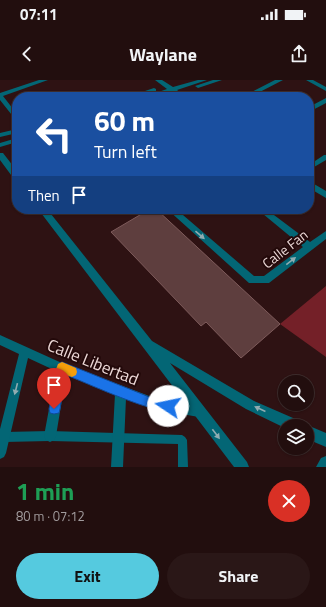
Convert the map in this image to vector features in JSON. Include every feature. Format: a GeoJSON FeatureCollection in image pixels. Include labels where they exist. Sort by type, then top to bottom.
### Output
{"type":"FeatureCollection","features":[{"type":"Feature","properties":{"kind":"street"},"geometry":{"type":"LineString","coordinates":[[12,112],[0,96],[45,80]]}},
{"type":"Feature","properties":{"kind":"street"},"geometry":{"type":"LineString","coordinates":[[158,80],[175,92]]}},
{"type":"Feature","properties":{"kind":"street"},"geometry":{"type":"LineString","coordinates":[[165,92],[204,80]]}},
{"type":"Feature","properties":{"kind":"street"},"geometry":{"type":"LineString","coordinates":[[160,92],[218,80]]}},
{"type":"Feature","properties":{"kind":"street"},"geometry":{"type":"LineString","coordinates":[[255,92],[280,80]]}},
{"type":"Feature","properties":{"kind":"street"},"geometry":{"type":"LineString","coordinates":[[309,80],[326,89]]}},
{"type":"Feature","properties":{"kind":"street"},"geometry":{"type":"LineString","coordinates":[[314,107],[326,100]]}},
{"type":"Feature","properties":{"kind":"street"},"geometry":{"type":"LineString","coordinates":[[0,135],[12,132]]}},
{"type":"Feature","properties":{"kind":"street"},"geometry":{"type":"LineString","coordinates":[[0,140],[12,136]]}},
{"type":"Feature","properties":{"kind":"street"},"geometry":{"type":"LineString","coordinates":[[0,145],[12,141]]}},
{"type":"Feature","properties":{"kind":"street"},"geometry":{"type":"LineString","coordinates":[[0,155],[12,171]]}},
{"type":"Feature","properties":{"kind":"street"},"geometry":{"type":"LineString","coordinates":[[314,165],[326,157]]}},
{"type":"Feature","properties":{"kind":"street"},"geometry":{"type":"LineString","coordinates":[[314,188],[326,196]]}},
{"type":"Feature","properties":{"kind":"street"},"geometry":{"type":"LineString","coordinates":[[46,214],[242,467]]}},
{"type":"Feature","properties":{"kind":"street","name":"Calle Fan"},"geometry":{"type":"LineString","coordinates":[[177,214],[252,280],[259,281],[266,280],[326,234]]}},
{"type":"Feature","properties":{"kind":"street"},"geometry":{"type":"LineString","coordinates":[[267,214],[310,247]]}},
{"type":"Feature","properties":{"kind":"street","name":"Calle Libertad"},"geometry":{"type":"LineString","coordinates":[[0,340],[62,368],[121,392],[152,403],[199,411]]}},
{"type":"Feature","properties":{"kind":"street"},"geometry":{"type":"LineString","coordinates":[[148,344],[250,405],[280,419]]}},
{"type":"Feature","properties":{"kind":"street"},"geometry":{"type":"LineString","coordinates":[[0,453],[4,430],[25,351]]}},
{"type":"Feature","properties":{"kind":"street"},"geometry":{"type":"LineString","coordinates":[[50,436],[62,368]]}},
{"type":"Feature","properties":{"kind":"street"},"geometry":{"type":"LineString","coordinates":[[117,467],[121,392]]}},
{"type":"Feature","properties":{"kind":"street"},"geometry":{"type":"LineString","coordinates":[[4,430],[50,436],[182,440],[183,467]]}},
{"type":"Feature","properties":{"kind":"street"},"geometry":{"type":"LineString","coordinates":[[314,435],[326,440]]}},
{"type":"Feature","properties":{"kind":"street"},"geometry":{"type":"LineString","coordinates":[[323,467],[326,463]]}},
{"type":"Feature","properties":{"kind":"shaded area"},"geometry":{"type":"Polygon","coordinates":[[[326,286],[326,357],[280,324],[326,286]]]}},
{"type":"Feature","properties":{"kind":"building"},"geometry":{"type":"Polygon","coordinates":[[[142,214],[161,214],[280,324],[241,358],[206,322],[201,326],[111,232],[142,214]]]}},
{"type":"Feature","properties":{"kind":"slow traffic"},"geometry":{"type":"LineString","coordinates":[[58,387],[62,368],[72,372]]}},
{"type":"Feature","properties":{"kind":"route"},"geometry":{"type":"LineString","coordinates":[[54,409],[62,368],[121,392],[152,403],[168,406]]}}]}
